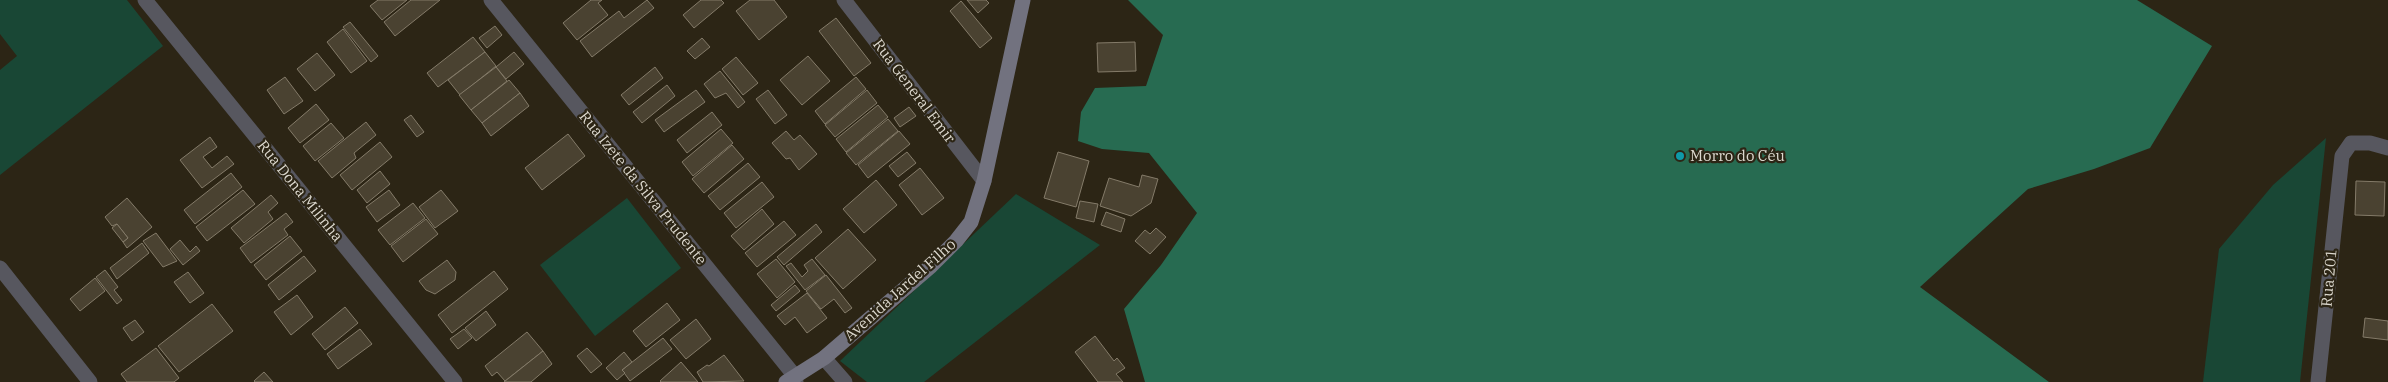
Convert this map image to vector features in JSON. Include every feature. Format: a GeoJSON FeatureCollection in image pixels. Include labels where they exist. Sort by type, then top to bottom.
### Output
{"type":"FeatureCollection","features":[{"type":"Feature","properties":{"kind":"main road","name":"Avenida Jardel Filho"},"geometry":{"type":"LineString","coordinates":[[792,380],[824,358],[931,266],[956,241],[971,222],[984,181],[1023,0]]}},
{"type":"Feature","properties":{"kind":"street","name":"Rua Dona Milinha"},"geometry":{"type":"LineString","coordinates":[[145,0],[455,382]]}},
{"type":"Feature","properties":{"kind":"street","name":"Rua Izete da Silva Prudente"},"geometry":{"type":"LineString","coordinates":[[491,0],[792,380]]}},
{"type":"Feature","properties":{"kind":"street","name":"Rua General Emir"},"geometry":{"type":"LineString","coordinates":[[844,0],[984,181]]}},
{"type":"Feature","properties":{"kind":"street","name":"Rua 201"},"geometry":{"type":"LineString","coordinates":[[2318,382],[2342,156],[2351,144],[2370,143],[2388,148]]}},
{"type":"Feature","properties":{"kind":"street"},"geometry":{"type":"LineString","coordinates":[[0,268],[90,382]]}},
{"type":"Feature","properties":{"kind":"street"},"geometry":{"type":"LineString","coordinates":[[824,358],[845,382]]}},
{"type":"Feature","properties":{"kind":"green space"},"geometry":{"type":"Polygon","coordinates":[[[0,0],[127,0],[163,46],[0,175],[0,70],[17,56],[0,34],[0,0]]]}},
{"type":"Feature","properties":{"kind":"green space"},"geometry":{"type":"Polygon","coordinates":[[[1128,0],[2137,0],[2212,46],[2150,148],[2094,169],[2028,189],[1920,287],[2049,382],[1145,382],[1124,309],[1161,265],[1197,213],[1149,153],[1102,149],[1078,141],[1081,112],[1095,88],[1146,86],[1163,35],[1128,0]]]}},
{"type":"Feature","properties":{"kind":"green space"},"geometry":{"type":"Polygon","coordinates":[[[2326,138],[2300,382],[2203,382],[2219,249],[2273,185],[2326,138]]]}},
{"type":"Feature","properties":{"kind":"green space"},"geometry":{"type":"Polygon","coordinates":[[[1016,194],[1100,245],[924,382],[867,382],[840,361],[1016,194]]]}},
{"type":"Feature","properties":{"kind":"green space"},"geometry":{"type":"Polygon","coordinates":[[[627,198],[681,268],[595,336],[540,265],[627,198]]]}},
{"type":"Feature","properties":{"kind":"building"},"geometry":{"type":"Polygon","coordinates":[[[378,0],[407,0],[382,20],[370,6],[378,0]]]}},
{"type":"Feature","properties":{"kind":"building"},"geometry":{"type":"Polygon","coordinates":[[[411,0],[440,0],[395,36],[384,22],[411,0]]]}},
{"type":"Feature","properties":{"kind":"building"},"geometry":{"type":"Polygon","coordinates":[[[591,0],[602,0],[598,3],[608,15],[577,40],[563,23],[591,0]]]}},
{"type":"Feature","properties":{"kind":"building"},"geometry":{"type":"Polygon","coordinates":[[[647,0],[654,8],[592,57],[580,41],[619,11],[624,18],[647,0]]]}},
{"type":"Feature","properties":{"kind":"building"},"geometry":{"type":"Polygon","coordinates":[[[701,0],[721,0],[724,3],[694,28],[683,15],[701,0]]]}},
{"type":"Feature","properties":{"kind":"building"},"geometry":{"type":"Polygon","coordinates":[[[750,0],[774,0],[787,17],[759,40],[736,11],[750,0]]]}},
{"type":"Feature","properties":{"kind":"building"},"geometry":{"type":"Polygon","coordinates":[[[967,0],[986,0],[989,3],[978,13],[967,0]]]}},
{"type":"Feature","properties":{"kind":"building"},"geometry":{"type":"Polygon","coordinates":[[[961,1],[992,38],[980,48],[950,11],[961,1]]]}},
{"type":"Feature","properties":{"kind":"building"},"geometry":{"type":"Polygon","coordinates":[[[836,18],[871,63],[854,76],[819,31],[836,18]]]}},
{"type":"Feature","properties":{"kind":"building"},"geometry":{"type":"Polygon","coordinates":[[[350,22],[378,56],[371,62],[343,27],[350,22]]]}},
{"type":"Feature","properties":{"kind":"building"},"geometry":{"type":"Polygon","coordinates":[[[495,26],[502,35],[487,48],[479,38],[495,26]]]}},
{"type":"Feature","properties":{"kind":"building"},"geometry":{"type":"Polygon","coordinates":[[[343,29],[367,61],[351,73],[327,42],[343,29]]]}},
{"type":"Feature","properties":{"kind":"building"},"geometry":{"type":"Polygon","coordinates":[[[473,37],[485,52],[438,87],[427,73],[473,37]]]}},
{"type":"Feature","properties":{"kind":"building"},"geometry":{"type":"Polygon","coordinates":[[[702,38],[710,47],[695,59],[687,51],[702,38]]]}},
{"type":"Feature","properties":{"kind":"building"},"geometry":{"type":"Polygon","coordinates":[[[1135,42],[1136,71],[1098,72],[1097,43],[1135,42]]]}},
{"type":"Feature","properties":{"kind":"building"},"geometry":{"type":"Polygon","coordinates":[[[485,52],[496,66],[460,95],[448,80],[485,52]]]}},
{"type":"Feature","properties":{"kind":"building"},"geometry":{"type":"Polygon","coordinates":[[[514,52],[524,64],[506,79],[496,67],[514,52]]]}},
{"type":"Feature","properties":{"kind":"building"},"geometry":{"type":"Polygon","coordinates":[[[317,53],[335,75],[315,91],[297,69],[317,53]]]}},
{"type":"Feature","properties":{"kind":"building"},"geometry":{"type":"Polygon","coordinates":[[[808,56],[830,81],[802,105],[780,80],[808,56]]]}},
{"type":"Feature","properties":{"kind":"building"},"geometry":{"type":"Polygon","coordinates":[[[736,57],[758,83],[743,95],[722,69],[736,57]]]}},
{"type":"Feature","properties":{"kind":"building"},"geometry":{"type":"Polygon","coordinates":[[[496,67],[507,81],[471,110],[459,95],[496,67]]]}},
{"type":"Feature","properties":{"kind":"building"},"geometry":{"type":"Polygon","coordinates":[[[655,67],[663,78],[629,105],[621,95],[655,67]]]}},
{"type":"Feature","properties":{"kind":"building"},"geometry":{"type":"Polygon","coordinates":[[[720,71],[745,102],[738,108],[726,93],[715,98],[704,84],[720,71]]]}},
{"type":"Feature","properties":{"kind":"building"},"geometry":{"type":"Polygon","coordinates":[[[285,77],[303,101],[284,114],[267,90],[285,77]]]}},
{"type":"Feature","properties":{"kind":"building"},"geometry":{"type":"Polygon","coordinates":[[[856,77],[866,89],[825,124],[815,111],[856,77]]]}},
{"type":"Feature","properties":{"kind":"building"},"geometry":{"type":"Polygon","coordinates":[[[509,80],[520,93],[482,123],[471,110],[509,80]]]}},
{"type":"Feature","properties":{"kind":"building"},"geometry":{"type":"Polygon","coordinates":[[[667,85],[675,96],[642,123],[633,112],[667,85]]]}},
{"type":"Feature","properties":{"kind":"building"},"geometry":{"type":"Polygon","coordinates":[[[696,90],[705,102],[664,132],[655,120],[696,90]]]}},
{"type":"Feature","properties":{"kind":"building"},"geometry":{"type":"Polygon","coordinates":[[[768,90],[787,115],[775,124],[756,99],[768,90]]]}},
{"type":"Feature","properties":{"kind":"building"},"geometry":{"type":"Polygon","coordinates":[[[867,90],[877,103],[835,137],[825,125],[867,90]]]}},
{"type":"Feature","properties":{"kind":"building"},"geometry":{"type":"Polygon","coordinates":[[[520,93],[529,106],[491,136],[482,123],[520,93]]]}},
{"type":"Feature","properties":{"kind":"building"},"geometry":{"type":"Polygon","coordinates":[[[316,104],[329,120],[300,143],[288,128],[316,104]]]}},
{"type":"Feature","properties":{"kind":"building"},"geometry":{"type":"Polygon","coordinates":[[[878,105],[888,117],[846,152],[836,139],[878,105]]]}},
{"type":"Feature","properties":{"kind":"building"},"geometry":{"type":"Polygon","coordinates":[[[909,107],[916,116],[900,127],[894,118],[909,107]]]}},
{"type":"Feature","properties":{"kind":"building"},"geometry":{"type":"Polygon","coordinates":[[[712,112],[722,125],[687,153],[677,140],[712,112]]]}},
{"type":"Feature","properties":{"kind":"building"},"geometry":{"type":"Polygon","coordinates":[[[411,115],[424,132],[417,137],[404,120],[411,115]]]}},
{"type":"Feature","properties":{"kind":"building"},"geometry":{"type":"Polygon","coordinates":[[[888,119],[898,131],[856,165],[846,153],[888,119]]]}},
{"type":"Feature","properties":{"kind":"building"},"geometry":{"type":"Polygon","coordinates":[[[366,122],[376,135],[354,153],[356,158],[332,178],[318,161],[366,122]]]}},
{"type":"Feature","properties":{"kind":"building"},"geometry":{"type":"Polygon","coordinates":[[[331,123],[344,138],[315,161],[303,146],[331,123]]]}},
{"type":"Feature","properties":{"kind":"building"},"geometry":{"type":"Polygon","coordinates":[[[721,129],[733,143],[693,176],[682,162],[721,129]]]}},
{"type":"Feature","properties":{"kind":"building"},"geometry":{"type":"Polygon","coordinates":[[[786,131],[794,140],[800,135],[817,154],[799,170],[790,158],[786,159],[772,143],[786,131]]]}},
{"type":"Feature","properties":{"kind":"building"},"geometry":{"type":"Polygon","coordinates":[[[899,131],[910,144],[868,178],[858,165],[899,131]]]}},
{"type":"Feature","properties":{"kind":"building"},"geometry":{"type":"Polygon","coordinates":[[[568,134],[585,156],[542,190],[525,168],[568,134]]]}},
{"type":"Feature","properties":{"kind":"building"},"geometry":{"type":"Polygon","coordinates":[[[210,137],[217,147],[203,157],[212,168],[227,156],[234,164],[202,188],[180,160],[210,137]]]}},
{"type":"Feature","properties":{"kind":"building"},"geometry":{"type":"Polygon","coordinates":[[[380,142],[392,157],[352,190],[340,175],[380,142]]]}},
{"type":"Feature","properties":{"kind":"building"},"geometry":{"type":"Polygon","coordinates":[[[732,145],[744,159],[704,193],[692,179],[732,145]]]}},
{"type":"Feature","properties":{"kind":"building"},"geometry":{"type":"Polygon","coordinates":[[[907,152],[916,163],[898,177],[889,166],[907,152]]]}},
{"type":"Feature","properties":{"kind":"building"},"geometry":{"type":"Polygon","coordinates":[[[1058,152],[1089,161],[1076,207],[1044,198],[1058,152]]]}},
{"type":"Feature","properties":{"kind":"building"},"geometry":{"type":"Polygon","coordinates":[[[748,163],[760,177],[720,210],[708,196],[748,163]]]}},
{"type":"Feature","properties":{"kind":"building"},"geometry":{"type":"Polygon","coordinates":[[[920,168],[944,198],[922,215],[899,185],[920,168]]]}},
{"type":"Feature","properties":{"kind":"building"},"geometry":{"type":"Polygon","coordinates":[[[380,171],[390,184],[367,203],[357,190],[380,171]]]}},
{"type":"Feature","properties":{"kind":"building"},"geometry":{"type":"Polygon","coordinates":[[[231,173],[242,187],[195,224],[184,210],[231,173]]]}},
{"type":"Feature","properties":{"kind":"building"},"geometry":{"type":"Polygon","coordinates":[[[1142,175],[1158,179],[1151,203],[1131,216],[1100,206],[1109,178],[1139,187],[1142,175]]]}},
{"type":"Feature","properties":{"kind":"building"},"geometry":{"type":"Polygon","coordinates":[[[876,180],[897,205],[864,233],[843,209],[876,180]]]}},
{"type":"Feature","properties":{"kind":"building"},"geometry":{"type":"Polygon","coordinates":[[[2356,181],[2385,182],[2384,216],[2355,215],[2356,181]]]}},
{"type":"Feature","properties":{"kind":"building"},"geometry":{"type":"Polygon","coordinates":[[[762,182],[774,197],[736,228],[724,213],[762,182]]]}},
{"type":"Feature","properties":{"kind":"building"},"geometry":{"type":"Polygon","coordinates":[[[243,190],[255,204],[207,241],[196,227],[243,190]]]}},
{"type":"Feature","properties":{"kind":"building"},"geometry":{"type":"Polygon","coordinates":[[[389,190],[400,205],[377,222],[366,207],[389,190]]]}},
{"type":"Feature","properties":{"kind":"building"},"geometry":{"type":"Polygon","coordinates":[[[441,190],[458,211],[435,228],[419,207],[441,190]]]}},
{"type":"Feature","properties":{"kind":"building"},"geometry":{"type":"Polygon","coordinates":[[[271,195],[278,203],[268,212],[273,219],[244,243],[231,228],[271,195]]]}},
{"type":"Feature","properties":{"kind":"building"},"geometry":{"type":"Polygon","coordinates":[[[127,198],[152,227],[127,248],[123,242],[128,238],[117,224],[112,226],[105,217],[127,198]]]}},
{"type":"Feature","properties":{"kind":"building"},"geometry":{"type":"Polygon","coordinates":[[[1080,201],[1098,204],[1094,222],[1076,218],[1080,201]]]}},
{"type":"Feature","properties":{"kind":"building"},"geometry":{"type":"Polygon","coordinates":[[[413,203],[425,218],[390,245],[378,230],[413,203]]]}},
{"type":"Feature","properties":{"kind":"building"},"geometry":{"type":"Polygon","coordinates":[[[762,209],[774,224],[744,250],[731,236],[762,209]]]}},
{"type":"Feature","properties":{"kind":"building"},"geometry":{"type":"Polygon","coordinates":[[[1106,212],[1125,219],[1121,232],[1101,225],[1106,212]]]}},
{"type":"Feature","properties":{"kind":"building"},"geometry":{"type":"Polygon","coordinates":[[[286,213],[293,222],[284,229],[288,235],[251,263],[240,248],[286,213]]]}},
{"type":"Feature","properties":{"kind":"building"},"geometry":{"type":"Polygon","coordinates":[[[426,219],[438,234],[403,262],[391,246],[426,219]]]}},
{"type":"Feature","properties":{"kind":"building"},"geometry":{"type":"Polygon","coordinates":[[[784,221],[796,235],[757,267],[745,253],[784,221]]]}},
{"type":"Feature","properties":{"kind":"building"},"geometry":{"type":"Polygon","coordinates":[[[117,224],[128,238],[123,242],[112,228],[117,224]]]}},
{"type":"Feature","properties":{"kind":"building"},"geometry":{"type":"Polygon","coordinates":[[[816,224],[822,232],[784,265],[777,257],[816,224]]]}},
{"type":"Feature","properties":{"kind":"building"},"geometry":{"type":"Polygon","coordinates":[[[1156,228],[1166,237],[1150,254],[1135,241],[1145,230],[1150,234],[1156,228]]]}},
{"type":"Feature","properties":{"kind":"building"},"geometry":{"type":"Polygon","coordinates":[[[848,229],[876,260],[843,289],[815,258],[848,229]]]}},
{"type":"Feature","properties":{"kind":"building"},"geometry":{"type":"Polygon","coordinates":[[[156,233],[177,261],[163,267],[143,241],[156,233]]]}},
{"type":"Feature","properties":{"kind":"building"},"geometry":{"type":"Polygon","coordinates":[[[290,236],[302,251],[266,280],[254,265],[290,236]]]}},
{"type":"Feature","properties":{"kind":"building"},"geometry":{"type":"Polygon","coordinates":[[[180,240],[190,252],[196,246],[200,251],[183,265],[170,249],[180,240]]]}},
{"type":"Feature","properties":{"kind":"building"},"geometry":{"type":"Polygon","coordinates":[[[142,243],[149,253],[117,279],[110,268],[142,243]]]}},
{"type":"Feature","properties":{"kind":"building"},"geometry":{"type":"Polygon","coordinates":[[[304,256],[316,271],[279,300],[268,285],[304,256]]]}},
{"type":"Feature","properties":{"kind":"building"},"geometry":{"type":"Polygon","coordinates":[[[776,259],[795,282],[777,298],[757,274],[776,259]]]}},
{"type":"Feature","properties":{"kind":"building"},"geometry":{"type":"Polygon","coordinates":[[[812,259],[825,275],[805,290],[786,266],[791,263],[802,277],[808,271],[804,265],[812,259]]]}},
{"type":"Feature","properties":{"kind":"building"},"geometry":{"type":"Polygon","coordinates":[[[447,260],[456,272],[455,280],[435,294],[426,290],[419,281],[447,260]]]}},
{"type":"Feature","properties":{"kind":"building"},"geometry":{"type":"Polygon","coordinates":[[[105,270],[118,287],[114,290],[122,300],[117,304],[96,277],[105,270]]]}},
{"type":"Feature","properties":{"kind":"building"},"geometry":{"type":"Polygon","coordinates":[[[494,271],[508,289],[452,333],[438,315],[494,271]]]}},
{"type":"Feature","properties":{"kind":"building"},"geometry":{"type":"Polygon","coordinates":[[[188,272],[204,293],[190,303],[174,282],[188,272]]]}},
{"type":"Feature","properties":{"kind":"building"},"geometry":{"type":"Polygon","coordinates":[[[826,275],[852,308],[845,313],[834,299],[821,309],[806,291],[826,275]]]}},
{"type":"Feature","properties":{"kind":"building"},"geometry":{"type":"Polygon","coordinates":[[[95,278],[105,291],[80,311],[70,299],[95,278]]]}},
{"type":"Feature","properties":{"kind":"building"},"geometry":{"type":"Polygon","coordinates":[[[795,285],[800,291],[776,311],[771,305],[795,285]]]}},
{"type":"Feature","properties":{"kind":"building"},"geometry":{"type":"Polygon","coordinates":[[[807,293],[827,318],[807,333],[795,317],[785,325],[777,316],[807,293]]]}},
{"type":"Feature","properties":{"kind":"building"},"geometry":{"type":"Polygon","coordinates":[[[297,295],[313,317],[291,335],[274,312],[297,295]]]}},
{"type":"Feature","properties":{"kind":"building"},"geometry":{"type":"Polygon","coordinates":[[[667,303],[680,320],[646,347],[633,331],[667,303]]]}},
{"type":"Feature","properties":{"kind":"building"},"geometry":{"type":"Polygon","coordinates":[[[212,304],[233,331],[179,372],[158,346],[212,304]]]}},
{"type":"Feature","properties":{"kind":"building"},"geometry":{"type":"Polygon","coordinates":[[[345,307],[358,323],[325,350],[312,334],[345,307]]]}},
{"type":"Feature","properties":{"kind":"building"},"geometry":{"type":"Polygon","coordinates":[[[486,311],[496,325],[476,341],[465,328],[486,311]]]}},
{"type":"Feature","properties":{"kind":"building"},"geometry":{"type":"Polygon","coordinates":[[[2365,318],[2388,321],[2388,340],[2363,337],[2365,318]]]}},
{"type":"Feature","properties":{"kind":"building"},"geometry":{"type":"Polygon","coordinates":[[[696,319],[711,339],[686,359],[670,340],[696,319]]]}},
{"type":"Feature","properties":{"kind":"building"},"geometry":{"type":"Polygon","coordinates":[[[135,320],[144,332],[132,341],[123,328],[135,320]]]}},
{"type":"Feature","properties":{"kind":"building"},"geometry":{"type":"Polygon","coordinates":[[[360,329],[372,344],[338,369],[327,354],[360,329]]]}},
{"type":"Feature","properties":{"kind":"building"},"geometry":{"type":"Polygon","coordinates":[[[464,329],[472,338],[458,349],[450,339],[464,329]]]}},
{"type":"Feature","properties":{"kind":"building"},"geometry":{"type":"Polygon","coordinates":[[[527,332],[543,351],[505,381],[497,372],[492,376],[485,366],[527,332]]]}},
{"type":"Feature","properties":{"kind":"building"},"geometry":{"type":"Polygon","coordinates":[[[1095,336],[1114,361],[1117,358],[1125,368],[1116,374],[1123,382],[1098,382],[1075,352],[1095,336]]]}},
{"type":"Feature","properties":{"kind":"building"},"geometry":{"type":"Polygon","coordinates":[[[663,338],[672,349],[630,381],[622,370],[663,338]]]}},
{"type":"Feature","properties":{"kind":"building"},"geometry":{"type":"Polygon","coordinates":[[[156,348],[179,378],[174,382],[127,382],[121,374],[156,348]]]}},
{"type":"Feature","properties":{"kind":"building"},"geometry":{"type":"Polygon","coordinates":[[[587,348],[602,364],[591,373],[577,356],[587,348]]]}},
{"type":"Feature","properties":{"kind":"building"},"geometry":{"type":"Polygon","coordinates":[[[543,351],[552,364],[531,382],[504,382],[543,351]]]}},
{"type":"Feature","properties":{"kind":"building"},"geometry":{"type":"Polygon","coordinates":[[[624,352],[632,362],[622,370],[625,373],[617,380],[606,368],[624,352]]]}},
{"type":"Feature","properties":{"kind":"building"},"geometry":{"type":"Polygon","coordinates":[[[724,355],[744,381],[703,382],[697,372],[724,355]]]}},
{"type":"Feature","properties":{"kind":"building"},"geometry":{"type":"Polygon","coordinates":[[[681,362],[698,382],[660,381],[681,362]]]}},
{"type":"Feature","properties":{"kind":"building"},"geometry":{"type":"Polygon","coordinates":[[[264,372],[273,382],[254,381],[264,372]]]}},
{"type":"Feature","properties":{"kind":"place","name":"Morro do Céu"},"geometry":{"type":"Point","coordinates":[1680,156]}}]}
